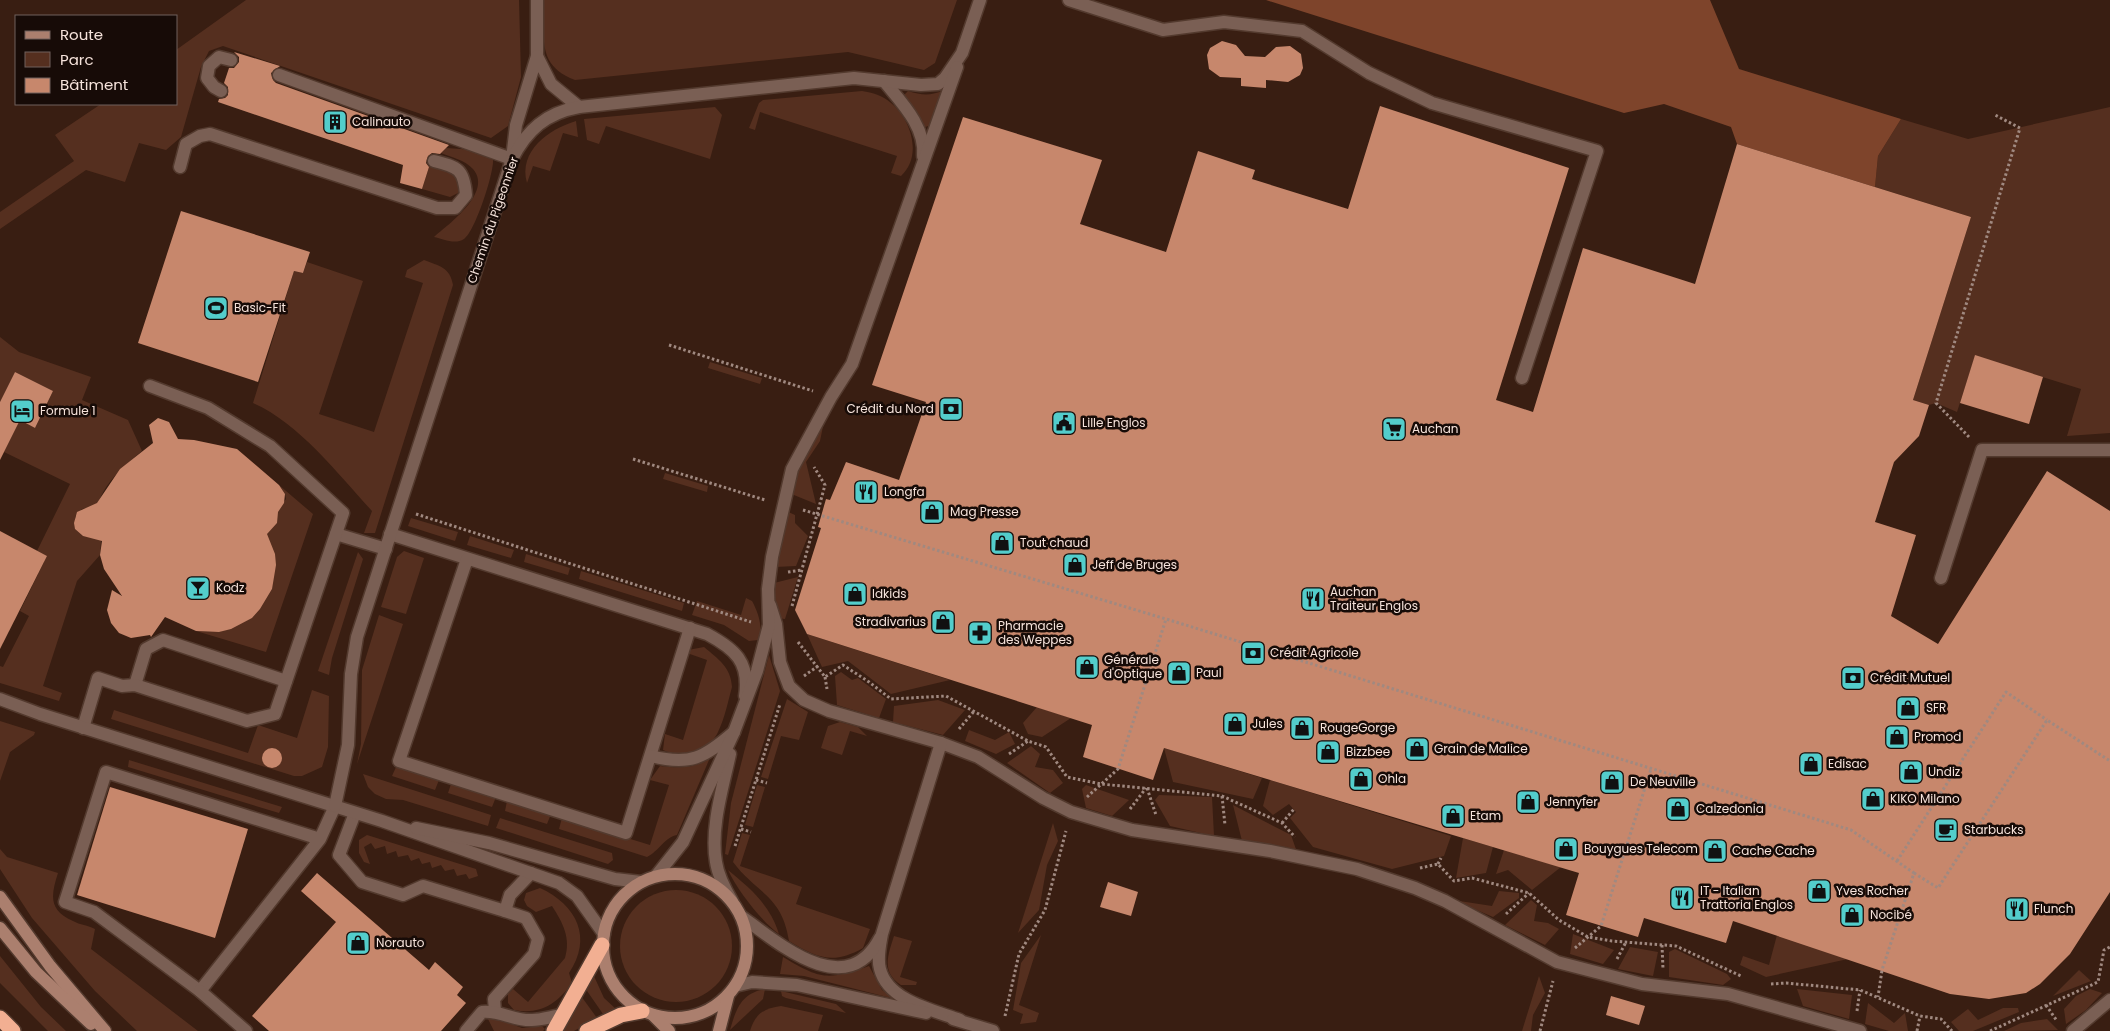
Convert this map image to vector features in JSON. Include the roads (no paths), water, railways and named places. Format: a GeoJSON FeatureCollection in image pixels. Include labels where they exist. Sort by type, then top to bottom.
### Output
{"type":"FeatureCollection","features":[{"type":"Feature","properties":{"kind":"highway"},"geometry":{"type":"LineString","coordinates":[[554,1031],[603,939]]}},
{"type":"Feature","properties":{"kind":"highway"},"geometry":{"type":"LineString","coordinates":[[587,1031],[622,1015],[648,1013]]}},
{"type":"Feature","properties":{"kind":"highway"},"geometry":{"type":"LineString","coordinates":[[0,1018],[13,1031]]}},
{"type":"Feature","properties":{"kind":"street"},"geometry":{"type":"LineString","coordinates":[[279,75],[512,159],[516,125],[537,56],[536,0]]}},
{"type":"Feature","properties":{"kind":"street","name":"Chemin du Pigeonnier"},"geometry":{"type":"LineString","coordinates":[[200,991],[320,839],[334,806],[350,732],[353,654],[512,159],[521,143],[537,124],[564,110],[579,107],[854,78],[884,80],[921,86],[938,84],[945,78],[962,53],[980,0]]}},
{"type":"Feature","properties":{"kind":"street"},"geometry":{"type":"LineString","coordinates":[[1069,0],[1163,30],[1224,22],[1302,31],[1369,73],[1432,103],[1597,151],[1522,378]]}},
{"type":"Feature","properties":{"kind":"street"},"geometry":{"type":"LineString","coordinates":[[962,53],[922,172],[852,364],[831,397],[792,470],[782,505],[772,557],[768,601],[780,662],[789,686],[804,700],[829,711],[941,743],[978,757],[1043,798],[1071,812],[1140,831],[1270,851],[1357,870],[1415,888],[1438,898],[1558,962],[1642,984],[1728,994],[1860,1031]]}},
{"type":"Feature","properties":{"kind":"street"},"geometry":{"type":"LineString","coordinates":[[537,56],[551,84],[579,107]]}},
{"type":"Feature","properties":{"kind":"street"},"geometry":{"type":"LineString","coordinates":[[221,91],[214,87],[207,78],[209,66],[219,57],[231,60]]}},
{"type":"Feature","properties":{"kind":"street"},"geometry":{"type":"LineString","coordinates":[[884,80],[910,112],[924,144],[922,172]]}},
{"type":"Feature","properties":{"kind":"street"},"geometry":{"type":"LineString","coordinates":[[180,167],[186,144],[200,136],[210,134],[437,208],[455,208],[466,195],[465,178],[455,166],[434,160]]}},
{"type":"Feature","properties":{"kind":"street"},"geometry":{"type":"LineString","coordinates":[[84,728],[98,678],[122,686],[135,685],[247,721],[275,714],[344,513],[270,446],[208,408],[150,386]]}},
{"type":"Feature","properties":{"kind":"street"},"geometry":{"type":"LineString","coordinates":[[1941,578],[1982,450],[2110,450]]}},
{"type":"Feature","properties":{"kind":"street"},"geometry":{"type":"LineString","coordinates":[[336,534],[386,549]]}},
{"type":"Feature","properties":{"kind":"street"},"geometry":{"type":"LineString","coordinates":[[390,534],[690,628],[722,642],[739,657],[746,676],[744,703]]}},
{"type":"Feature","properties":{"kind":"street"},"geometry":{"type":"LineString","coordinates":[[467,559],[399,761],[626,833],[690,628]]}},
{"type":"Feature","properties":{"kind":"street"},"geometry":{"type":"LineString","coordinates":[[656,876],[682,842],[734,732],[772,624]]}},
{"type":"Feature","properties":{"kind":"street"},"geometry":{"type":"LineString","coordinates":[[135,685],[146,649],[163,640],[286,681]]}},
{"type":"Feature","properties":{"kind":"street"},"geometry":{"type":"LineString","coordinates":[[0,699],[40,714],[382,821],[559,883],[572,890],[590,911],[603,939]]}},
{"type":"Feature","properties":{"kind":"street"},"geometry":{"type":"LineString","coordinates":[[0,707],[40,714]]}},
{"type":"Feature","properties":{"kind":"street"},"geometry":{"type":"LineString","coordinates":[[651,756],[670,761],[691,760],[714,749],[734,732]]}},
{"type":"Feature","properties":{"kind":"street"},"geometry":{"type":"LineString","coordinates":[[719,1031],[731,991],[743,972],[747,956],[747,939],[741,916],[721,879],[715,852],[722,787],[734,732]]}},
{"type":"Feature","properties":{"kind":"street"},"geometry":{"type":"LineString","coordinates":[[941,743],[882,934],[879,958],[880,970],[895,992],[960,1020],[993,1031]]}},
{"type":"Feature","properties":{"kind":"street"},"geometry":{"type":"LineString","coordinates":[[246,1031],[200,991],[94,912],[65,902],[106,772],[320,839]]}},
{"type":"Feature","properties":{"kind":"street"},"geometry":{"type":"LineString","coordinates":[[355,813],[339,855],[362,882],[403,895],[423,886],[526,918],[538,939],[534,954],[494,999],[495,1011]]}},
{"type":"Feature","properties":{"kind":"street"},"geometry":{"type":"LineString","coordinates":[[382,821],[489,843],[615,880],[641,882]]}},
{"type":"Feature","properties":{"kind":"street"},"geometry":{"type":"LineString","coordinates":[[505,911],[510,895],[531,873]]}},
{"type":"Feature","properties":{"kind":"street"},"geometry":{"type":"LineString","coordinates":[[669,1031],[648,1013],[631,1004],[616,989],[605,965],[603,939],[608,920],[618,900],[641,882],[656,876],[679,874],[702,878],[715,885],[732,901]]}},
{"type":"Feature","properties":{"kind":"street"},"geometry":{"type":"LineString","coordinates":[[0,897],[50,966],[106,1031]]}},
{"type":"Feature","properties":{"kind":"street"},"geometry":{"type":"LineString","coordinates":[[741,916],[801,958],[820,966],[834,968],[850,965],[866,958],[882,934]]}},
{"type":"Feature","properties":{"kind":"street"},"geometry":{"type":"LineString","coordinates":[[0,928],[36,972],[99,1031]]}},
{"type":"Feature","properties":{"kind":"street"},"geometry":{"type":"LineString","coordinates":[[648,1013],[668,1018],[690,1017],[710,1009],[731,991],[752,982],[797,985],[960,1020]]}},
{"type":"Feature","properties":{"kind":"street"},"geometry":{"type":"LineString","coordinates":[[2067,1029],[2110,1000]]}},
{"type":"Feature","properties":{"kind":"street"},"geometry":{"type":"LineString","coordinates":[[466,1031],[482,1012],[495,1011],[510,1017],[532,1020],[563,1014]]}},
{"type":"Feature","properties":{"kind":"place","name":"Calinauto"},"geometry":{"type":"Point","coordinates":[335,122]}},
{"type":"Feature","properties":{"kind":"place","name":"Basic-Fit"},"geometry":{"type":"Point","coordinates":[216,308]}},
{"type":"Feature","properties":{"kind":"place","name":"Crédit du Nord"},"geometry":{"type":"Point","coordinates":[951,409]}},
{"type":"Feature","properties":{"kind":"place","name":"Formule 1"},"geometry":{"type":"Point","coordinates":[22,411]}},
{"type":"Feature","properties":{"kind":"place","name":"Lille Englos"},"geometry":{"type":"Point","coordinates":[1064,423]}},
{"type":"Feature","properties":{"kind":"place","name":"Auchan"},"geometry":{"type":"Point","coordinates":[1394,429]}},
{"type":"Feature","properties":{"kind":"place","name":"Longfa"},"geometry":{"type":"Point","coordinates":[866,492]}},
{"type":"Feature","properties":{"kind":"place","name":"Mag Presse"},"geometry":{"type":"Point","coordinates":[932,512]}},
{"type":"Feature","properties":{"kind":"place","name":"Tout chaud"},"geometry":{"type":"Point","coordinates":[1002,543]}},
{"type":"Feature","properties":{"kind":"place","name":"Jeff de Bruges"},"geometry":{"type":"Point","coordinates":[1075,565]}},
{"type":"Feature","properties":{"kind":"place","name":"Kodz"},"geometry":{"type":"Point","coordinates":[198,588]}},
{"type":"Feature","properties":{"kind":"place","name":"Idkids"},"geometry":{"type":"Point","coordinates":[855,594]}},
{"type":"Feature","properties":{"kind":"place","name":"Auchan Traiteur Englos"},"geometry":{"type":"Point","coordinates":[1313,599]}},
{"type":"Feature","properties":{"kind":"place","name":"Stradivarius"},"geometry":{"type":"Point","coordinates":[943,622]}},
{"type":"Feature","properties":{"kind":"place","name":"Pharmacie des Weppes"},"geometry":{"type":"Point","coordinates":[980,633]}},
{"type":"Feature","properties":{"kind":"place","name":"Crédit Agricole"},"geometry":{"type":"Point","coordinates":[1253,653]}},
{"type":"Feature","properties":{"kind":"place","name":"Générale d'Optique"},"geometry":{"type":"Point","coordinates":[1087,667]}},
{"type":"Feature","properties":{"kind":"place","name":"Paul"},"geometry":{"type":"Point","coordinates":[1179,673]}},
{"type":"Feature","properties":{"kind":"place","name":"Crédit Mutuel"},"geometry":{"type":"Point","coordinates":[1853,678]}},
{"type":"Feature","properties":{"kind":"place","name":"SFR"},"geometry":{"type":"Point","coordinates":[1908,708]}},
{"type":"Feature","properties":{"kind":"place","name":"Jules"},"geometry":{"type":"Point","coordinates":[1235,724]}},
{"type":"Feature","properties":{"kind":"place","name":"RougeGorge"},"geometry":{"type":"Point","coordinates":[1302,728]}},
{"type":"Feature","properties":{"kind":"place","name":"Promod"},"geometry":{"type":"Point","coordinates":[1897,737]}},
{"type":"Feature","properties":{"kind":"place","name":"Grain de Malice"},"geometry":{"type":"Point","coordinates":[1417,749]}},
{"type":"Feature","properties":{"kind":"place","name":"Bizzbee"},"geometry":{"type":"Point","coordinates":[1328,752]}},
{"type":"Feature","properties":{"kind":"place","name":"Edisac"},"geometry":{"type":"Point","coordinates":[1811,764]}},
{"type":"Feature","properties":{"kind":"place","name":"Undiz"},"geometry":{"type":"Point","coordinates":[1911,772]}},
{"type":"Feature","properties":{"kind":"place","name":"Ohla"},"geometry":{"type":"Point","coordinates":[1361,779]}},
{"type":"Feature","properties":{"kind":"place","name":"De Neuville"},"geometry":{"type":"Point","coordinates":[1612,782]}},
{"type":"Feature","properties":{"kind":"place","name":"KIKO Milano"},"geometry":{"type":"Point","coordinates":[1873,799]}},
{"type":"Feature","properties":{"kind":"place","name":"Jennyfer"},"geometry":{"type":"Point","coordinates":[1528,802]}},
{"type":"Feature","properties":{"kind":"place","name":"Calzedonia"},"geometry":{"type":"Point","coordinates":[1678,809]}},
{"type":"Feature","properties":{"kind":"place","name":"Etam"},"geometry":{"type":"Point","coordinates":[1453,816]}},
{"type":"Feature","properties":{"kind":"place","name":"Starbucks"},"geometry":{"type":"Point","coordinates":[1946,830]}},
{"type":"Feature","properties":{"kind":"place","name":"Bouygues Telecom"},"geometry":{"type":"Point","coordinates":[1566,849]}},
{"type":"Feature","properties":{"kind":"place","name":"Cache Cache"},"geometry":{"type":"Point","coordinates":[1715,851]}},
{"type":"Feature","properties":{"kind":"place","name":"Yves Rocher"},"geometry":{"type":"Point","coordinates":[1819,891]}},
{"type":"Feature","properties":{"kind":"place","name":"IT - Italian Trattoria Englos"},"geometry":{"type":"Point","coordinates":[1682,898]}},
{"type":"Feature","properties":{"kind":"place","name":"Flunch"},"geometry":{"type":"Point","coordinates":[2017,909]}},
{"type":"Feature","properties":{"kind":"place","name":"Nocibé"},"geometry":{"type":"Point","coordinates":[1852,915]}},
{"type":"Feature","properties":{"kind":"place","name":"Norauto"},"geometry":{"type":"Point","coordinates":[358,943]}}]}
